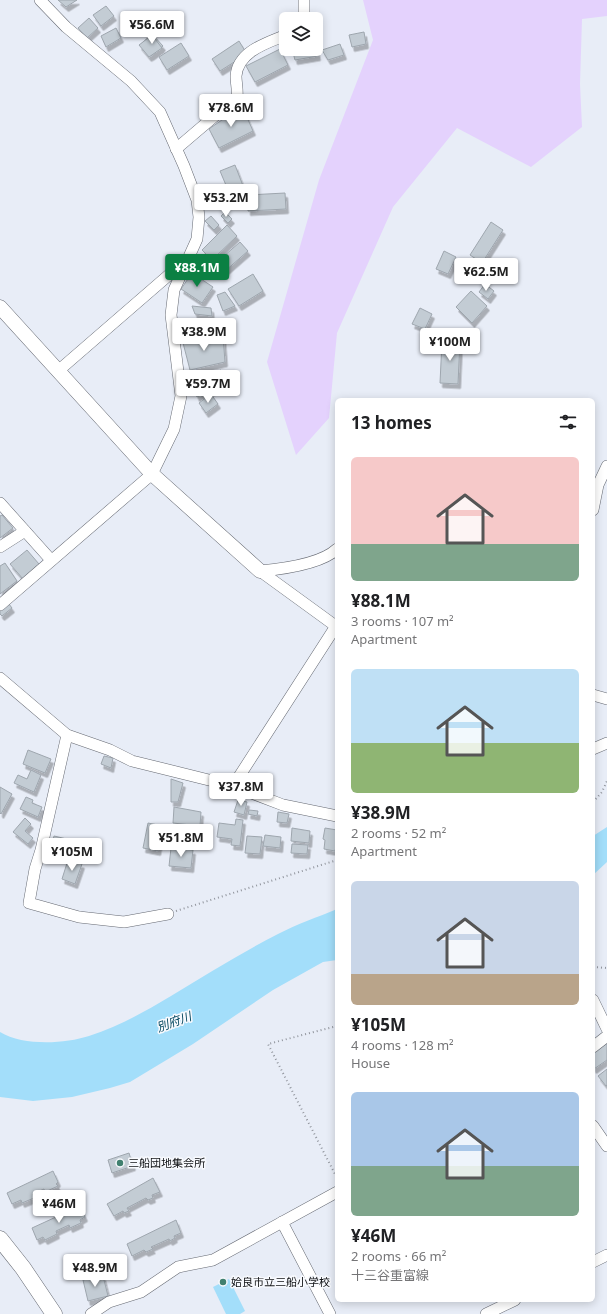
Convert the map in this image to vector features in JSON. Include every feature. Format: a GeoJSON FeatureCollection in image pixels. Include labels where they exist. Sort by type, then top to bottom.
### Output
{"type":"FeatureCollection","features":[{"type":"Feature","properties":{"kind":"main road"},"geometry":{"type":"LineString","coordinates":[[0,1239],[23,1268],[54,1314]]}},
{"type":"Feature","properties":{"kind":"street"},"geometry":{"type":"LineString","coordinates":[[0,605],[152,474],[174,429],[181,396],[171,315],[174,290],[197,239],[200,217],[197,200],[160,112],[132,81],[66,27],[40,0]]}},
{"type":"Feature","properties":{"kind":"street"},"geometry":{"type":"LineString","coordinates":[[304,0],[304,12]]}},
{"type":"Feature","properties":{"kind":"street"},"geometry":{"type":"LineString","coordinates":[[176,149],[237,97],[238,92],[236,76],[238,66],[247,54],[279,38]]}},
{"type":"Feature","properties":{"kind":"street"},"geometry":{"type":"LineString","coordinates":[[58,371],[187,259]]}},
{"type":"Feature","properties":{"kind":"street"},"geometry":{"type":"LineString","coordinates":[[0,307],[152,474],[260,571],[335,625]]}},
{"type":"Feature","properties":{"kind":"street"},"geometry":{"type":"LineString","coordinates":[[595,500],[598,486],[607,466]]}},
{"type":"Feature","properties":{"kind":"street"},"geometry":{"type":"LineString","coordinates":[[0,503],[51,560]]}},
{"type":"Feature","properties":{"kind":"street"},"geometry":{"type":"LineString","coordinates":[[0,547],[25,531]]}},
{"type":"Feature","properties":{"kind":"street"},"geometry":{"type":"LineString","coordinates":[[260,571],[292,567],[313,562],[335,551]]}},
{"type":"Feature","properties":{"kind":"street"},"geometry":{"type":"LineString","coordinates":[[233,786],[335,629]]}},
{"type":"Feature","properties":{"kind":"street"},"geometry":{"type":"LineString","coordinates":[[0,678],[67,735],[110,750],[132,761],[233,786],[283,805],[335,816]]}},
{"type":"Feature","properties":{"kind":"street"},"geometry":{"type":"LineString","coordinates":[[595,696],[607,699]]}},
{"type":"Feature","properties":{"kind":"street"},"geometry":{"type":"LineString","coordinates":[[67,735],[41,850],[35,869],[29,903],[79,917],[124,922],[168,914]]}},
{"type":"Feature","properties":{"kind":"street"},"geometry":{"type":"LineString","coordinates":[[595,748],[607,743]]}},
{"type":"Feature","properties":{"kind":"street"},"geometry":{"type":"LineString","coordinates":[[595,1004],[607,1029]]}},
{"type":"Feature","properties":{"kind":"street"},"geometry":{"type":"LineString","coordinates":[[595,1045],[607,1036]]}},
{"type":"Feature","properties":{"kind":"street"},"geometry":{"type":"LineString","coordinates":[[595,1129],[607,1146]]}},
{"type":"Feature","properties":{"kind":"street"},"geometry":{"type":"LineString","coordinates":[[91,1314],[109,1302],[141,1292],[178,1267],[213,1260],[335,1193]]}},
{"type":"Feature","properties":{"kind":"street"},"geometry":{"type":"LineString","coordinates":[[282,1222],[330,1314]]}},
{"type":"Feature","properties":{"kind":"street"},"geometry":{"type":"LineString","coordinates":[[595,1261],[607,1255]]}},
{"type":"Feature","properties":{"kind":"street"},"geometry":{"type":"LineString","coordinates":[[486,1314],[511,1302]]}},
{"type":"Feature","properties":{"kind":"path"},"geometry":{"type":"LineString","coordinates":[[595,800],[602,792],[607,781]]}},
{"type":"Feature","properties":{"kind":"path"},"geometry":{"type":"LineString","coordinates":[[168,914],[335,861]]}},
{"type":"Feature","properties":{"kind":"path"},"geometry":{"type":"LineString","coordinates":[[595,967],[607,968]]}},
{"type":"Feature","properties":{"kind":"path"},"geometry":{"type":"LineString","coordinates":[[335,1027],[268,1044],[335,1174]]}},
{"type":"Feature","properties":{"kind":"shaded area"},"geometry":{"type":"Polygon","coordinates":[[[363,0],[607,0],[607,16],[582,19],[580,84],[582,127],[531,167],[457,128],[393,207],[337,333],[329,418],[296,455],[267,362],[319,180],[373,40],[363,0]]]}},
{"type":"Feature","properties":{"kind":"water"},"geometry":{"type":"Polygon","coordinates":[[[607,827],[607,862],[595,873],[595,835],[607,827]]]}},
{"type":"Feature","properties":{"kind":"water","name":"別府川"},"geometry":{"type":"Polygon","coordinates":[[[335,910],[335,960],[323,962],[273,990],[193,1044],[130,1082],[72,1097],[33,1101],[0,1097],[0,1032],[9,1037],[32,1042],[68,1041],[89,1036],[121,1024],[237,956],[300,924],[335,910]]]}},
{"type":"Feature","properties":{"kind":"water"},"geometry":{"type":"Polygon","coordinates":[[[229,1279],[245,1311],[240,1314],[226,1314],[213,1287],[229,1279]]]}},
{"type":"Feature","properties":{"kind":"building"},"geometry":{"type":"Polygon","coordinates":[[[58,0],[77,0],[66,7],[58,0]]]}},
{"type":"Feature","properties":{"kind":"building"},"geometry":{"type":"Polygon","coordinates":[[[106,6],[114,16],[101,26],[93,15],[106,6]]]}},
{"type":"Feature","properties":{"kind":"building"},"geometry":{"type":"Polygon","coordinates":[[[89,18],[98,28],[87,38],[78,28],[89,18]]]}},
{"type":"Feature","properties":{"kind":"building"},"geometry":{"type":"Polygon","coordinates":[[[116,28],[121,38],[106,47],[101,36],[116,28]]]}},
{"type":"Feature","properties":{"kind":"building"},"geometry":{"type":"Polygon","coordinates":[[[364,32],[366,44],[352,47],[349,35],[364,32]]]}},
{"type":"Feature","properties":{"kind":"building"},"geometry":{"type":"Polygon","coordinates":[[[152,34],[163,46],[151,56],[141,44],[152,34]]]}},
{"type":"Feature","properties":{"kind":"building"},"geometry":{"type":"Polygon","coordinates":[[[152,35],[162,48],[149,57],[139,45],[152,35]]]}},
{"type":"Feature","properties":{"kind":"building"},"geometry":{"type":"Polygon","coordinates":[[[239,41],[247,54],[220,71],[212,59],[239,41]]]}},
{"type":"Feature","properties":{"kind":"building"},"geometry":{"type":"Polygon","coordinates":[[[181,43],[189,56],[167,70],[159,57],[181,43]]]}},
{"type":"Feature","properties":{"kind":"building"},"geometry":{"type":"Polygon","coordinates":[[[340,44],[344,55],[328,60],[323,50],[340,44]]]}},
{"type":"Feature","properties":{"kind":"building"},"geometry":{"type":"Polygon","coordinates":[[[279,50],[279,56],[284,56],[288,65],[255,82],[246,66],[279,50]]]}},
{"type":"Feature","properties":{"kind":"building"},"geometry":{"type":"Polygon","coordinates":[[[294,56],[318,56],[295,60],[294,56]]]}},
{"type":"Feature","properties":{"kind":"building"},"geometry":{"type":"Polygon","coordinates":[[[242,106],[253,131],[219,148],[209,129],[242,106]]]}},
{"type":"Feature","properties":{"kind":"building"},"geometry":{"type":"Polygon","coordinates":[[[235,165],[245,191],[231,197],[220,171],[235,165]]]}},
{"type":"Feature","properties":{"kind":"building"},"geometry":{"type":"Polygon","coordinates":[[[285,193],[286,209],[248,211],[248,195],[285,193]]]}},
{"type":"Feature","properties":{"kind":"building"},"geometry":{"type":"Polygon","coordinates":[[[225,212],[232,219],[228,223],[221,216],[225,212]]]}},
{"type":"Feature","properties":{"kind":"building"},"geometry":{"type":"Polygon","coordinates":[[[211,216],[219,225],[214,230],[205,221],[211,216]]]}},
{"type":"Feature","properties":{"kind":"building"},"geometry":{"type":"Polygon","coordinates":[[[491,222],[503,230],[482,263],[470,255],[491,222]]]}},
{"type":"Feature","properties":{"kind":"building"},"geometry":{"type":"Polygon","coordinates":[[[227,225],[237,236],[212,260],[202,250],[227,225]]]}},
{"type":"Feature","properties":{"kind":"building"},"geometry":{"type":"Polygon","coordinates":[[[240,242],[248,251],[224,272],[216,263],[240,242]]]}},
{"type":"Feature","properties":{"kind":"building"},"geometry":{"type":"Polygon","coordinates":[[[444,251],[456,257],[448,274],[436,269],[444,251]]]}},
{"type":"Feature","properties":{"kind":"building"},"geometry":{"type":"Polygon","coordinates":[[[192,273],[213,287],[202,303],[181,289],[192,273]]]}},
{"type":"Feature","properties":{"kind":"building"},"geometry":{"type":"Polygon","coordinates":[[[253,274],[263,291],[239,306],[228,289],[253,274]]]}},
{"type":"Feature","properties":{"kind":"building"},"geometry":{"type":"Polygon","coordinates":[[[485,284],[494,291],[488,299],[479,292],[485,284]]]}},
{"type":"Feature","properties":{"kind":"building"},"geometry":{"type":"Polygon","coordinates":[[[471,291],[487,306],[472,323],[456,307],[471,291]]]}},
{"type":"Feature","properties":{"kind":"building"},"geometry":{"type":"Polygon","coordinates":[[[225,292],[235,306],[223,311],[217,295],[225,292]]]}},
{"type":"Feature","properties":{"kind":"building"},"geometry":{"type":"Polygon","coordinates":[[[192,306],[211,308],[212,316],[195,314],[192,306]]]}},
{"type":"Feature","properties":{"kind":"building"},"geometry":{"type":"Polygon","coordinates":[[[420,308],[432,314],[425,329],[412,324],[420,308]]]}},
{"type":"Feature","properties":{"kind":"building"},"geometry":{"type":"Polygon","coordinates":[[[198,323],[209,324],[208,335],[197,334],[198,323]]]}},
{"type":"Feature","properties":{"kind":"building"},"geometry":{"type":"Polygon","coordinates":[[[223,336],[225,362],[190,370],[182,339],[223,336]]]}},
{"type":"Feature","properties":{"kind":"building"},"geometry":{"type":"Polygon","coordinates":[[[442,341],[460,341],[458,384],[440,383],[442,341]]]}},
{"type":"Feature","properties":{"kind":"building"},"geometry":{"type":"Polygon","coordinates":[[[221,370],[227,385],[197,397],[190,379],[221,370]]]}},
{"type":"Feature","properties":{"kind":"building"},"geometry":{"type":"Polygon","coordinates":[[[211,394],[218,404],[206,413],[199,403],[211,394]]]}},
{"type":"Feature","properties":{"kind":"building"},"geometry":{"type":"Polygon","coordinates":[[[2,515],[13,528],[0,538],[0,516],[2,515]]]}},
{"type":"Feature","properties":{"kind":"building"},"geometry":{"type":"Polygon","coordinates":[[[27,550],[39,564],[23,579],[10,564],[27,550]]]}},
{"type":"Feature","properties":{"kind":"building"},"geometry":{"type":"Polygon","coordinates":[[[5,563],[17,581],[0,594],[0,566],[5,563]]]}},
{"type":"Feature","properties":{"kind":"building"},"geometry":{"type":"Polygon","coordinates":[[[9,604],[12,608],[2,616],[0,614],[0,610],[9,604]]]}},
{"type":"Feature","properties":{"kind":"building"},"geometry":{"type":"Polygon","coordinates":[[[28,750],[51,759],[45,773],[23,764],[28,750]]]}},
{"type":"Feature","properties":{"kind":"building"},"geometry":{"type":"Polygon","coordinates":[[[104,756],[113,758],[111,768],[101,764],[104,756]]]}},
{"type":"Feature","properties":{"kind":"building"},"geometry":{"type":"Polygon","coordinates":[[[31,770],[41,775],[34,792],[14,783],[18,775],[27,779],[31,770]]]}},
{"type":"Feature","properties":{"kind":"building"},"geometry":{"type":"Polygon","coordinates":[[[171,779],[183,783],[178,802],[171,802],[171,779]]]}},
{"type":"Feature","properties":{"kind":"building"},"geometry":{"type":"Polygon","coordinates":[[[0,787],[12,794],[1,814],[0,813],[0,787]]]}},
{"type":"Feature","properties":{"kind":"building"},"geometry":{"type":"Polygon","coordinates":[[[26,797],[33,800],[32,803],[42,807],[38,817],[20,809],[26,797]]]}},
{"type":"Feature","properties":{"kind":"building"},"geometry":{"type":"Polygon","coordinates":[[[238,800],[247,802],[244,815],[234,812],[238,800]]]}},
{"type":"Feature","properties":{"kind":"building"},"geometry":{"type":"Polygon","coordinates":[[[174,807],[201,812],[200,826],[173,823],[174,807]]]}},
{"type":"Feature","properties":{"kind":"building"},"geometry":{"type":"Polygon","coordinates":[[[249,810],[258,811],[257,816],[248,814],[249,810]]]}},
{"type":"Feature","properties":{"kind":"building"},"geometry":{"type":"Polygon","coordinates":[[[278,812],[289,814],[287,823],[277,822],[278,812]]]}},
{"type":"Feature","properties":{"kind":"building"},"geometry":{"type":"Polygon","coordinates":[[[25,818],[31,824],[25,831],[33,838],[28,844],[13,832],[25,818]]]}},
{"type":"Feature","properties":{"kind":"building"},"geometry":{"type":"Polygon","coordinates":[[[236,819],[243,820],[240,846],[231,845],[232,839],[217,837],[219,823],[235,825],[236,819]]]}},
{"type":"Feature","properties":{"kind":"building"},"geometry":{"type":"Polygon","coordinates":[[[148,823],[163,826],[158,851],[143,848],[148,823]]]}},
{"type":"Feature","properties":{"kind":"building"},"geometry":{"type":"Polygon","coordinates":[[[292,828],[310,831],[309,843],[291,841],[292,828]]]}},
{"type":"Feature","properties":{"kind":"building"},"geometry":{"type":"Polygon","coordinates":[[[325,828],[335,830],[335,851],[324,849],[325,840],[323,839],[325,828]]]}},
{"type":"Feature","properties":{"kind":"building"},"geometry":{"type":"Polygon","coordinates":[[[265,835],[281,837],[280,848],[263,846],[265,835]]]}},
{"type":"Feature","properties":{"kind":"building"},"geometry":{"type":"Polygon","coordinates":[[[54,836],[71,840],[67,855],[50,851],[54,836]]]}},
{"type":"Feature","properties":{"kind":"building"},"geometry":{"type":"Polygon","coordinates":[[[247,836],[262,837],[260,854],[245,853],[247,836]]]}},
{"type":"Feature","properties":{"kind":"building"},"geometry":{"type":"Polygon","coordinates":[[[292,844],[308,845],[307,854],[291,853],[292,844]]]}},
{"type":"Feature","properties":{"kind":"building"},"geometry":{"type":"Polygon","coordinates":[[[171,848],[193,850],[191,868],[169,866],[171,848]]]}},
{"type":"Feature","properties":{"kind":"building"},"geometry":{"type":"Polygon","coordinates":[[[68,860],[82,864],[75,884],[62,879],[68,860]]]}},
{"type":"Feature","properties":{"kind":"building"},"geometry":{"type":"Polygon","coordinates":[[[607,1043],[607,1060],[595,1068],[595,1052],[607,1043]]]}},
{"type":"Feature","properties":{"kind":"building"},"geometry":{"type":"Polygon","coordinates":[[[607,1069],[607,1085],[606,1086],[598,1076],[607,1069]]]}},
{"type":"Feature","properties":{"kind":"building","name":"三船団地集会所"},"geometry":{"type":"Polygon","coordinates":[[[129,1153],[133,1166],[112,1173],[108,1160],[129,1153]]]}},
{"type":"Feature","properties":{"kind":"building"},"geometry":{"type":"Polygon","coordinates":[[[53,1171],[58,1182],[56,1184],[58,1186],[45,1192],[44,1189],[33,1194],[34,1198],[22,1203],[21,1200],[12,1204],[7,1193],[53,1171]]]}},
{"type":"Feature","properties":{"kind":"building"},"geometry":{"type":"Polygon","coordinates":[[[153,1178],[160,1192],[152,1195],[153,1198],[148,1200],[146,1198],[127,1208],[129,1211],[124,1213],[123,1211],[114,1216],[107,1204],[153,1178]]]}},
{"type":"Feature","properties":{"kind":"building"},"geometry":{"type":"Polygon","coordinates":[[[80,1206],[85,1217],[80,1220],[81,1223],[70,1228],[69,1225],[56,1231],[57,1234],[45,1240],[43,1237],[37,1240],[32,1228],[80,1206]]]}},
{"type":"Feature","properties":{"kind":"building"},"geometry":{"type":"Polygon","coordinates":[[[176,1220],[181,1233],[174,1236],[175,1238],[151,1247],[153,1249],[146,1252],[144,1250],[132,1256],[127,1244],[176,1220]]]}},
{"type":"Feature","properties":{"kind":"building"},"geometry":{"type":"Polygon","coordinates":[[[103,1276],[108,1296],[88,1301],[83,1280],[103,1276]]]}},
{"type":"Feature","properties":{"kind":"place","name":"三船団地集会所"},"geometry":{"type":"Point","coordinates":[120,1163]}},
{"type":"Feature","properties":{"kind":"place","name":"姶良市立三船小学校"},"geometry":{"type":"Point","coordinates":[223,1282]}}]}
